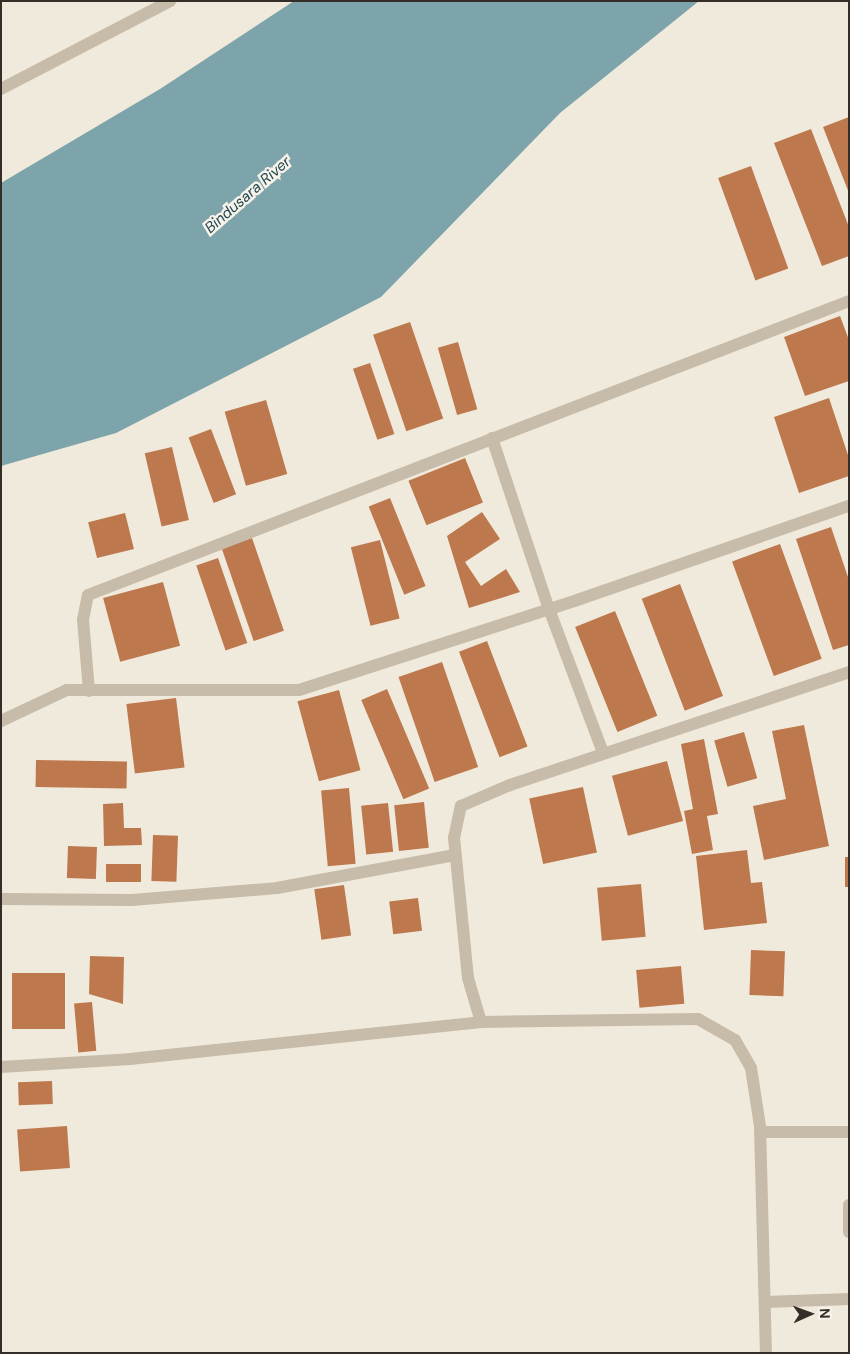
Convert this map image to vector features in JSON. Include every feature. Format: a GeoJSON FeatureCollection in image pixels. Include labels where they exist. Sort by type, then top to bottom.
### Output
{"type":"FeatureCollection","features":[{"type":"Feature","properties":{"kind":"street"},"geometry":{"type":"LineString","coordinates":[[1,89],[170,1]]}},
{"type":"Feature","properties":{"kind":"street"},"geometry":{"type":"LineString","coordinates":[[89,691],[83,620],[88,595],[849,301]]}},
{"type":"Feature","properties":{"kind":"street"},"geometry":{"type":"LineString","coordinates":[[492,438],[549,609],[603,753]]}},
{"type":"Feature","properties":{"kind":"street"},"geometry":{"type":"LineString","coordinates":[[1,721],[67,690],[300,690],[549,609],[849,506]]}},
{"type":"Feature","properties":{"kind":"street"},"geometry":{"type":"LineString","coordinates":[[480,1022],[468,978],[454,838],[462,806],[510,784],[849,672]]}},
{"type":"Feature","properties":{"kind":"street"},"geometry":{"type":"LineString","coordinates":[[1,899],[132,900],[277,888],[456,855]]}},
{"type":"Feature","properties":{"kind":"street"},"geometry":{"type":"LineString","coordinates":[[1,1067],[130,1059],[480,1022],[698,1018],[735,1040],[751,1068],[761,1132],[766,1353]]}},
{"type":"Feature","properties":{"kind":"street"},"geometry":{"type":"LineString","coordinates":[[761,1132],[849,1132]]}},
{"type":"Feature","properties":{"kind":"street"},"geometry":{"type":"LineString","coordinates":[[849,1205],[849,1232]]}},
{"type":"Feature","properties":{"kind":"street"},"geometry":{"type":"LineString","coordinates":[[765,1302],[849,1299]]}},
{"type":"Feature","properties":{"kind":"water","name":"Bindusara River"},"geometry":{"type":"Polygon","coordinates":[[[294,1],[699,1],[560,113],[381,297],[116,433],[1,466],[1,183],[160,89],[294,1]]]}},
{"type":"Feature","properties":{"kind":"building"},"geometry":{"type":"Polygon","coordinates":[[[849,117],[849,193],[823,127],[849,117]]]}},
{"type":"Feature","properties":{"kind":"building"},"geometry":{"type":"Polygon","coordinates":[[[811,129],[849,227],[849,256],[822,266],[774,143],[811,129]]]}},
{"type":"Feature","properties":{"kind":"building"},"geometry":{"type":"Polygon","coordinates":[[[751,166],[788,268],[755,280],[718,178],[751,166]]]}},
{"type":"Feature","properties":{"kind":"building"},"geometry":{"type":"Polygon","coordinates":[[[840,316],[849,340],[849,381],[805,396],[784,337],[840,316]]]}},
{"type":"Feature","properties":{"kind":"building"},"geometry":{"type":"Polygon","coordinates":[[[410,322],[443,418],[406,431],[373,335],[410,322]]]}},
{"type":"Feature","properties":{"kind":"building"},"geometry":{"type":"Polygon","coordinates":[[[458,342],[477,409],[457,415],[438,348],[458,342]]]}},
{"type":"Feature","properties":{"kind":"building"},"geometry":{"type":"Polygon","coordinates":[[[370,363],[394,434],[377,440],[353,369],[370,363]]]}},
{"type":"Feature","properties":{"kind":"building"},"geometry":{"type":"Polygon","coordinates":[[[829,398],[849,458],[849,476],[799,493],[774,417],[829,398]]]}},
{"type":"Feature","properties":{"kind":"building"},"geometry":{"type":"Polygon","coordinates":[[[266,400],[287,474],[246,486],[225,412],[266,400]]]}},
{"type":"Feature","properties":{"kind":"building"},"geometry":{"type":"Polygon","coordinates":[[[211,429],[236,494],[214,503],[189,438],[211,429]]]}},
{"type":"Feature","properties":{"kind":"building"},"geometry":{"type":"Polygon","coordinates":[[[172,447],[189,520],[162,526],[145,453],[172,447]]]}},
{"type":"Feature","properties":{"kind":"building"},"geometry":{"type":"Polygon","coordinates":[[[465,458],[483,503],[426,525],[408,481],[465,458]]]}},
{"type":"Feature","properties":{"kind":"building"},"geometry":{"type":"Polygon","coordinates":[[[390,498],[426,586],[404,595],[369,507],[390,498]]]}},
{"type":"Feature","properties":{"kind":"building"},"geometry":{"type":"Polygon","coordinates":[[[482,512],[500,539],[465,562],[481,586],[506,569],[520,592],[469,608],[447,536],[482,512]]]}},
{"type":"Feature","properties":{"kind":"building"},"geometry":{"type":"Polygon","coordinates":[[[125,513],[134,549],[97,558],[88,522],[125,513]]]}},
{"type":"Feature","properties":{"kind":"building"},"geometry":{"type":"Polygon","coordinates":[[[831,527],[849,580],[849,645],[833,650],[796,539],[831,527]]]}},
{"type":"Feature","properties":{"kind":"building"},"geometry":{"type":"Polygon","coordinates":[[[252,538],[284,631],[254,641],[222,548],[252,538]]]}},
{"type":"Feature","properties":{"kind":"building"},"geometry":{"type":"Polygon","coordinates":[[[380,540],[400,619],[370,626],[351,547],[380,540]]]}},
{"type":"Feature","properties":{"kind":"building"},"geometry":{"type":"Polygon","coordinates":[[[780,544],[822,659],[774,676],[732,561],[780,544]]]}},
{"type":"Feature","properties":{"kind":"building"},"geometry":{"type":"Polygon","coordinates":[[[218,558],[247,643],[226,651],[196,565],[218,558]]]}},
{"type":"Feature","properties":{"kind":"building"},"geometry":{"type":"Polygon","coordinates":[[[163,582],[180,646],[120,662],[103,598],[163,582]]]}},
{"type":"Feature","properties":{"kind":"building"},"geometry":{"type":"Polygon","coordinates":[[[680,584],[723,696],[685,711],[642,599],[680,584]]]}},
{"type":"Feature","properties":{"kind":"building"},"geometry":{"type":"Polygon","coordinates":[[[615,611],[657,716],[617,732],[575,627],[615,611]]]}},
{"type":"Feature","properties":{"kind":"building"},"geometry":{"type":"Polygon","coordinates":[[[487,641],[527,746],[499,757],[459,652],[487,641]]]}},
{"type":"Feature","properties":{"kind":"building"},"geometry":{"type":"Polygon","coordinates":[[[442,662],[478,767],[435,782],[399,677],[442,662]]]}},
{"type":"Feature","properties":{"kind":"building"},"geometry":{"type":"Polygon","coordinates":[[[387,689],[429,788],[403,799],[361,700],[387,689]]]}},
{"type":"Feature","properties":{"kind":"building"},"geometry":{"type":"Polygon","coordinates":[[[339,690],[360,770],[319,781],[297,701],[339,690]]]}},
{"type":"Feature","properties":{"kind":"building"},"geometry":{"type":"Polygon","coordinates":[[[176,698],[185,767],[135,774],[126,704],[176,698]]]}},
{"type":"Feature","properties":{"kind":"building"},"geometry":{"type":"Polygon","coordinates":[[[804,725],[829,846],[764,860],[753,806],[786,799],[772,731],[804,725]]]}},
{"type":"Feature","properties":{"kind":"building"},"geometry":{"type":"Polygon","coordinates":[[[744,732],[757,778],[727,787],[714,741],[744,732]]]}},
{"type":"Feature","properties":{"kind":"building"},"geometry":{"type":"Polygon","coordinates":[[[704,739],[718,814],[707,816],[713,850],[692,854],[684,811],[693,809],[681,744],[704,739]]]}},
{"type":"Feature","properties":{"kind":"building"},"geometry":{"type":"Polygon","coordinates":[[[36,760],[127,762],[127,789],[36,787],[36,760]]]}},
{"type":"Feature","properties":{"kind":"building"},"geometry":{"type":"Polygon","coordinates":[[[667,761],[683,821],[628,836],[612,776],[667,761]]]}},
{"type":"Feature","properties":{"kind":"building"},"geometry":{"type":"Polygon","coordinates":[[[583,787],[597,853],[543,864],[529,798],[583,787]]]}},
{"type":"Feature","properties":{"kind":"building"},"geometry":{"type":"Polygon","coordinates":[[[349,788],[356,864],[328,866],[321,790],[349,788]]]}},
{"type":"Feature","properties":{"kind":"building"},"geometry":{"type":"Polygon","coordinates":[[[424,802],[429,848],[399,851],[394,805],[424,802]]]}},
{"type":"Feature","properties":{"kind":"building"},"geometry":{"type":"Polygon","coordinates":[[[123,803],[124,828],[141,828],[142,845],[104,846],[103,804],[123,803]]]}},
{"type":"Feature","properties":{"kind":"building"},"geometry":{"type":"Polygon","coordinates":[[[388,803],[393,852],[366,855],[361,806],[388,803]]]}},
{"type":"Feature","properties":{"kind":"building"},"geometry":{"type":"Polygon","coordinates":[[[153,835],[178,836],[176,882],[151,881],[153,835]]]}},
{"type":"Feature","properties":{"kind":"building"},"geometry":{"type":"Polygon","coordinates":[[[68,846],[97,847],[96,879],[67,878],[68,846]]]}},
{"type":"Feature","properties":{"kind":"building"},"geometry":{"type":"Polygon","coordinates":[[[747,850],[751,883],[762,882],[767,923],[704,930],[696,856],[747,850]]]}},
{"type":"Feature","properties":{"kind":"building"},"geometry":{"type":"Polygon","coordinates":[[[845,857],[849,857],[849,887],[845,887],[845,857]]]}},
{"type":"Feature","properties":{"kind":"building"},"geometry":{"type":"Polygon","coordinates":[[[106,864],[141,864],[141,882],[106,882],[106,864]]]}},
{"type":"Feature","properties":{"kind":"building"},"geometry":{"type":"Polygon","coordinates":[[[641,884],[646,937],[602,941],[597,888],[641,884]]]}},
{"type":"Feature","properties":{"kind":"building"},"geometry":{"type":"Polygon","coordinates":[[[344,885],[351,936],[321,940],[314,889],[344,885]]]}},
{"type":"Feature","properties":{"kind":"building"},"geometry":{"type":"Polygon","coordinates":[[[418,898],[422,931],[393,934],[389,902],[418,898]]]}},
{"type":"Feature","properties":{"kind":"building"},"geometry":{"type":"Polygon","coordinates":[[[751,950],[785,951],[783,996],[749,995],[751,950]]]}},
{"type":"Feature","properties":{"kind":"building"},"geometry":{"type":"Polygon","coordinates":[[[90,956],[124,957],[123,1004],[89,994],[90,956]]]}},
{"type":"Feature","properties":{"kind":"building"},"geometry":{"type":"Polygon","coordinates":[[[681,966],[684,1004],[639,1008],[636,970],[681,966]]]}},
{"type":"Feature","properties":{"kind":"building"},"geometry":{"type":"Polygon","coordinates":[[[12,973],[65,973],[65,1029],[12,1029],[12,973]]]}},
{"type":"Feature","properties":{"kind":"building"},"geometry":{"type":"Polygon","coordinates":[[[92,1002],[96,1051],[78,1052],[74,1004],[92,1002]]]}},
{"type":"Feature","properties":{"kind":"building"},"geometry":{"type":"Polygon","coordinates":[[[52,1081],[53,1104],[19,1105],[18,1082],[52,1081]]]}},
{"type":"Feature","properties":{"kind":"building"},"geometry":{"type":"Polygon","coordinates":[[[67,1126],[70,1168],[20,1171],[17,1129],[67,1126]]]}}]}
